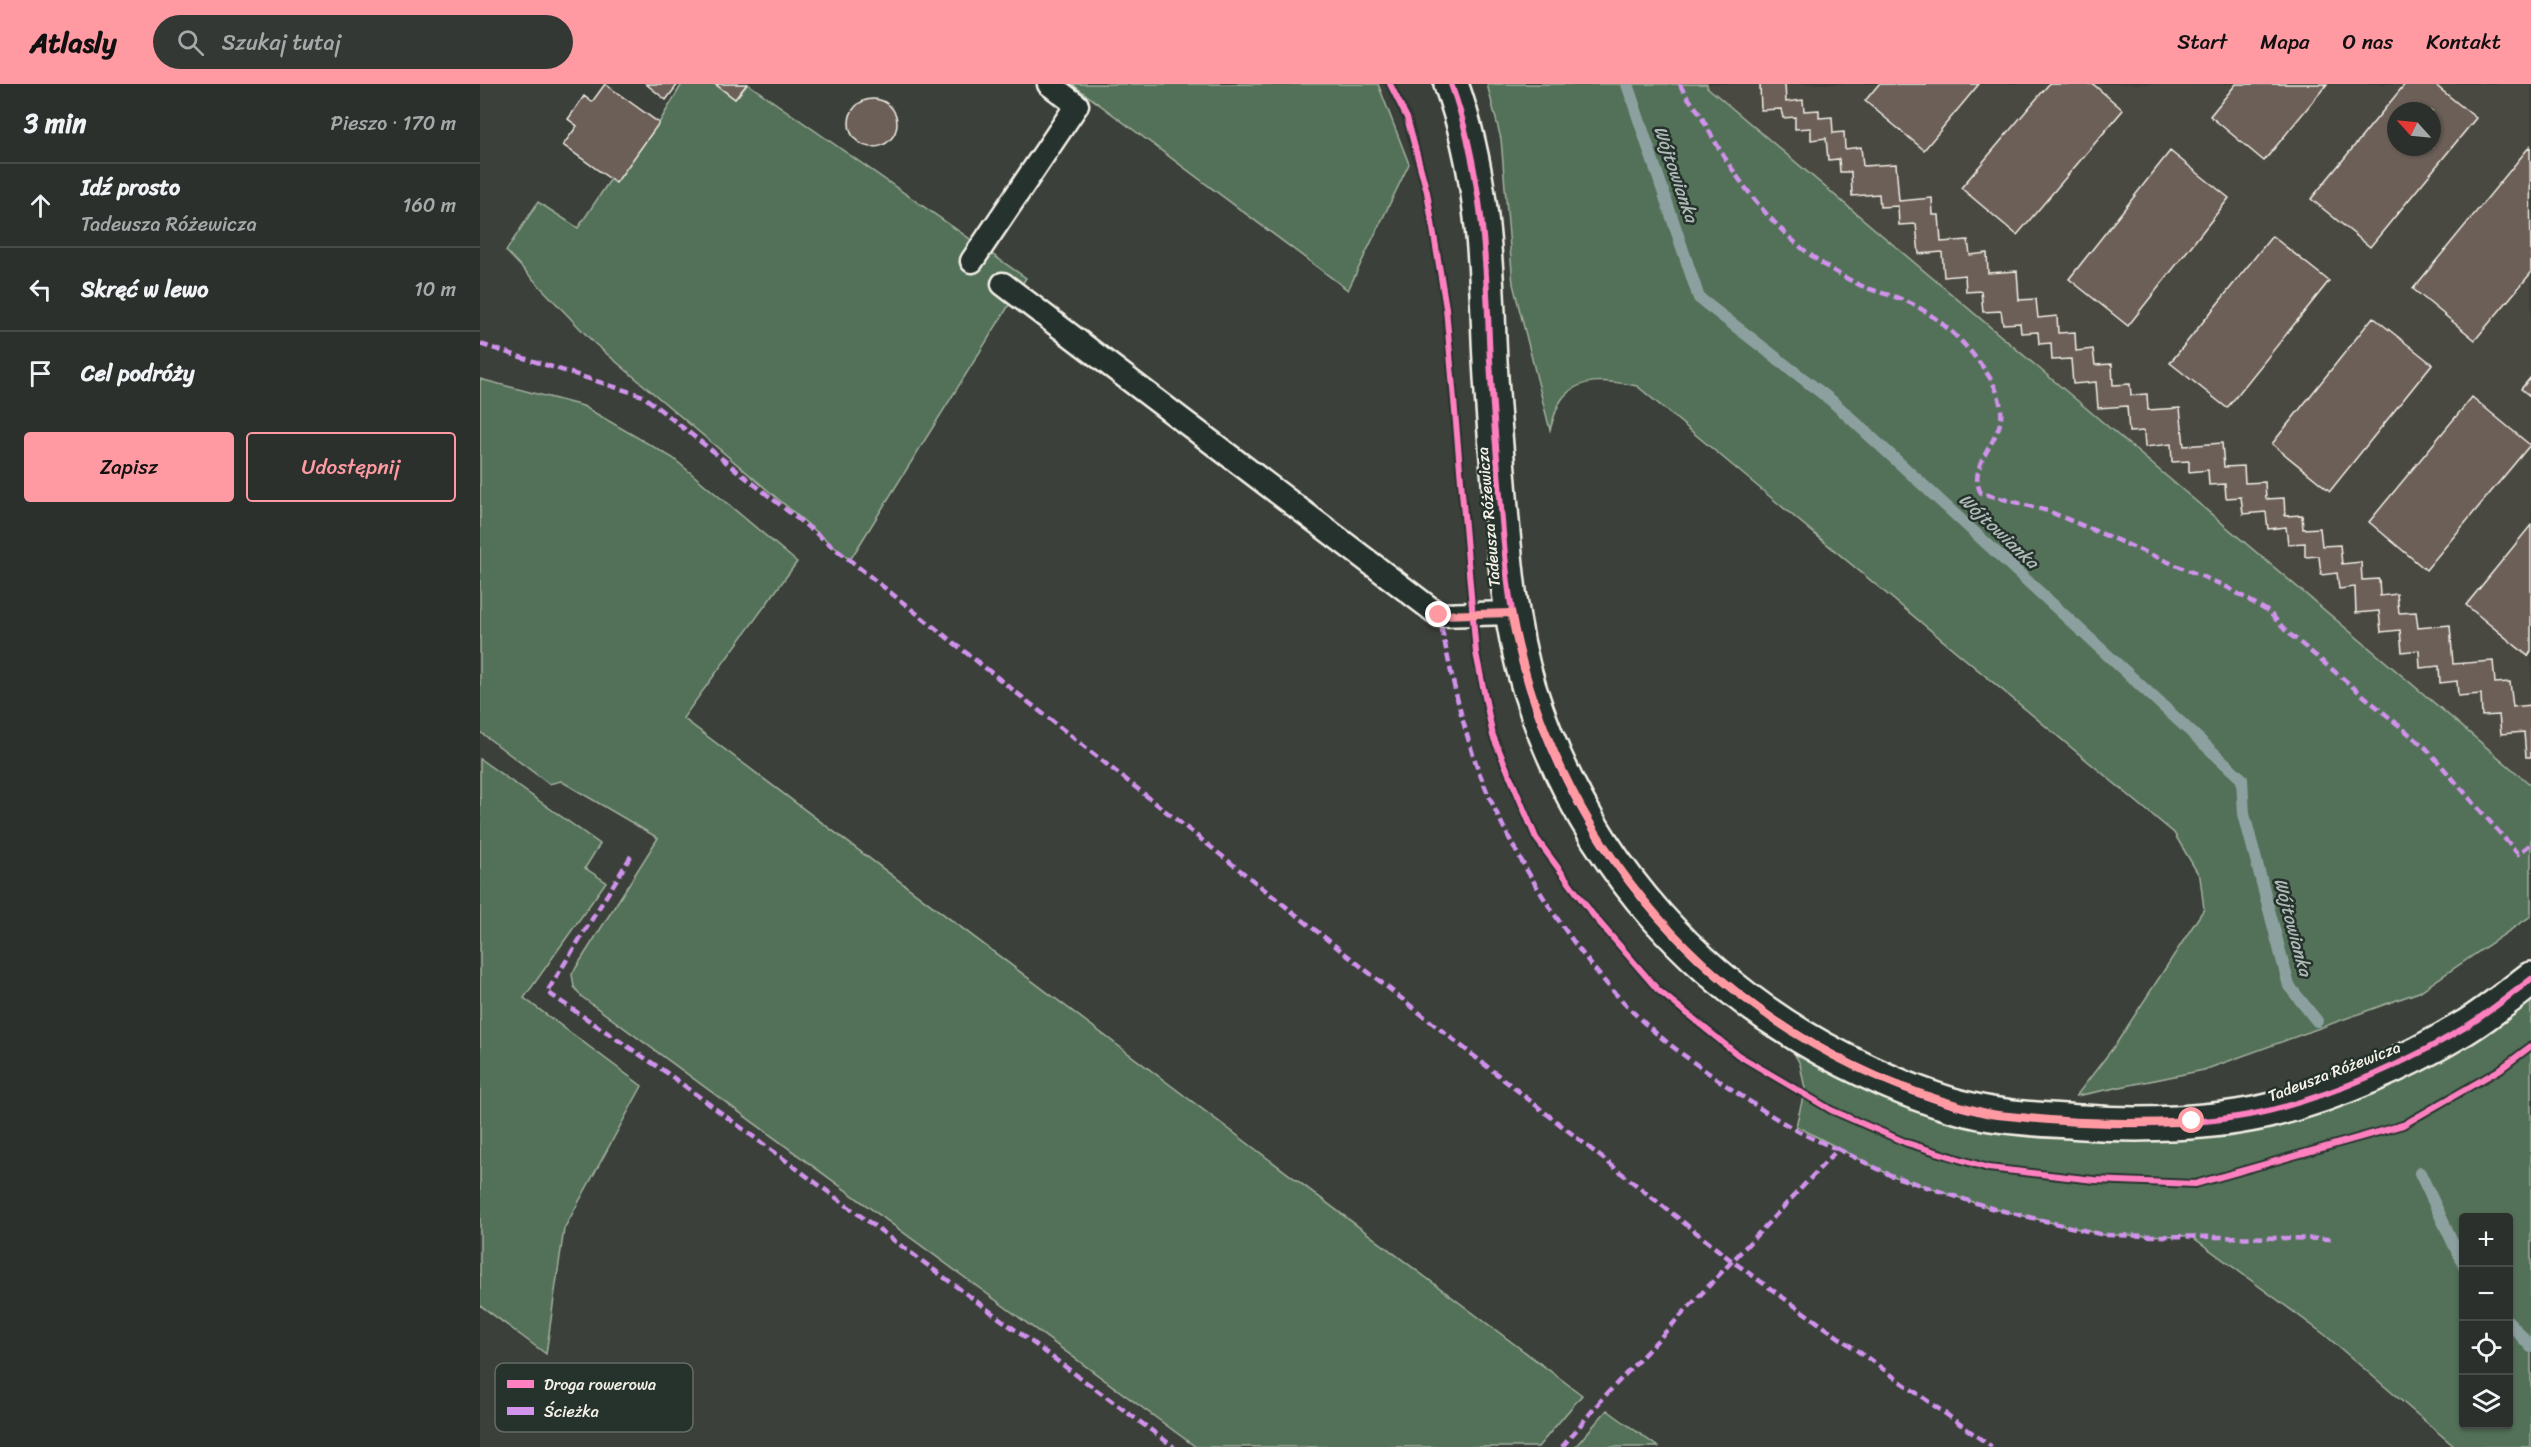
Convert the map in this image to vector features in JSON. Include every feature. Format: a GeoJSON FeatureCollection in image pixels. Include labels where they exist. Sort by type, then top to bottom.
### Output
{"type":"FeatureCollection","features":[{"type":"Feature","properties":{"kind":"street","name":"Tadeusza Różewicza"},"geometry":{"type":"LineString","coordinates":[[1450,84],[1462,116],[1477,183],[1485,246],[1491,378],[1511,613],[1529,687],[1551,747],[1580,809],[1615,864],[1655,915],[1737,994],[1825,1052],[1903,1089],[1988,1113],[2119,1124],[2192,1121],[2266,1111],[2331,1090],[2403,1061],[2466,1027],[2531,979]]}},
{"type":"Feature","properties":{"kind":"lane"},"geometry":{"type":"LineString","coordinates":[[972,261],[1077,105],[1049,84]]}},
{"type":"Feature","properties":{"kind":"lane"},"geometry":{"type":"LineString","coordinates":[[1003,284],[1439,615],[1511,613]]}},
{"type":"Feature","properties":{"kind":"shaded area"},"geometry":{"type":"Polygon","coordinates":[[[1707,84],[2531,84],[2531,785],[1707,87],[1707,84]]]}},
{"type":"Feature","properties":{"kind":"green space"},"geometry":{"type":"Polygon","coordinates":[[[682,84],[715,84],[735,99],[748,84],[1026,278],[850,560],[594,343],[506,251],[538,202],[578,228],[608,183],[659,123],[682,84]]]}},
{"type":"Feature","properties":{"kind":"green space"},"geometry":{"type":"Polygon","coordinates":[[[1072,84],[1378,84],[1409,164],[1348,290],[1072,84]]]}},
{"type":"Feature","properties":{"kind":"green space"},"geometry":{"type":"Polygon","coordinates":[[[1487,84],[1707,84],[1707,87],[2531,785],[2531,916],[2419,992],[2204,1070],[2076,1096],[2116,1044],[2204,909],[2200,877],[2174,833],[1637,386],[1597,382],[1578,386],[1569,391],[1560,402],[1550,430],[1513,284],[1501,139],[1487,84]]]}},
{"type":"Feature","properties":{"kind":"green space"},"geometry":{"type":"Polygon","coordinates":[[[480,379],[583,406],[673,458],[797,562],[683,718],[1582,1395],[1538,1447],[1196,1447],[582,997],[574,987],[572,974],[658,838],[561,781],[549,784],[480,732],[480,379]]]}},
{"type":"Feature","properties":{"kind":"green space"},"geometry":{"type":"Polygon","coordinates":[[[480,759],[600,844],[585,868],[606,882],[524,998],[642,1086],[564,1229],[546,1354],[480,1305],[480,759]]]}},
{"type":"Feature","properties":{"kind":"green space"},"geometry":{"type":"Polygon","coordinates":[[[2531,979],[2531,1447],[2455,1447],[2325,1335],[2191,1236],[2104,1235],[1991,1208],[1890,1175],[1796,1126],[1805,1089],[1800,1064],[1777,1022],[1987,1113],[2266,1111],[2531,979]]]}},
{"type":"Feature","properties":{"kind":"green space"},"geometry":{"type":"Polygon","coordinates":[[[1607,1410],[1658,1447],[1575,1447],[1607,1410]]]}},
{"type":"Feature","properties":{"kind":"building"},"geometry":{"type":"Polygon","coordinates":[[[605,84],[659,123],[616,183],[563,145],[577,126],[568,119],[584,96],[592,102],[605,84]]]}},
{"type":"Feature","properties":{"kind":"building"},"geometry":{"type":"Polygon","coordinates":[[[646,84],[678,84],[666,100],[646,84]]]}},
{"type":"Feature","properties":{"kind":"building"},"geometry":{"type":"Polygon","coordinates":[[[715,84],[747,84],[735,99],[715,84]]]}},
{"type":"Feature","properties":{"kind":"building"},"geometry":{"type":"Polygon","coordinates":[[[1760,84],[1785,84],[1786,102],[1803,100],[1804,111],[1819,110],[1819,118],[1832,117],[1833,133],[1844,132],[1845,149],[1861,147],[1863,166],[1896,164],[1899,201],[1932,198],[1933,215],[1939,215],[1941,242],[1968,240],[1970,255],[1987,253],[1988,273],[2017,271],[2019,300],[2036,299],[2038,318],[2057,316],[2058,333],[2075,332],[2076,351],[2093,349],[2095,365],[2112,364],[2113,385],[2130,384],[2131,395],[2147,394],[2148,410],[2180,408],[2184,446],[2222,443],[2224,467],[2244,466],[2245,483],[2265,482],[2266,499],[2284,498],[2285,516],[2302,515],[2303,529],[2320,528],[2322,546],[2340,545],[2342,564],[2361,562],[2362,580],[2379,579],[2380,596],[2397,594],[2399,613],[2416,612],[2418,628],[2450,625],[2453,664],[2493,661],[2495,683],[2510,682],[2513,707],[2531,705],[2531,757],[2526,757],[2524,732],[2501,734],[2499,715],[2482,716],[2481,694],[2458,696],[2457,681],[2440,683],[2439,666],[2420,668],[2419,650],[2402,652],[2400,630],[2381,632],[2379,611],[2356,613],[2355,587],[2339,589],[2337,573],[2321,575],[2319,556],[2305,557],[2305,543],[2288,544],[2286,527],[2268,529],[2266,512],[2243,514],[2241,497],[2226,498],[2225,484],[2209,485],[2208,470],[2189,472],[2189,461],[2172,462],[2171,444],[2145,447],[2144,431],[2129,432],[2127,406],[2098,408],[2096,382],[2073,384],[2071,359],[2052,360],[2051,343],[2039,344],[2038,332],[2021,333],[2020,323],[2003,324],[2001,311],[1983,312],[1981,291],[1966,292],[1965,275],[1944,277],[1942,252],[1919,254],[1916,224],[1899,225],[1898,206],[1880,207],[1879,194],[1852,196],[1851,172],[1840,172],[1839,159],[1828,160],[1826,138],[1811,140],[1811,128],[1795,129],[1795,117],[1783,118],[1781,109],[1761,110],[1760,84]]]}},
{"type":"Feature","properties":{"kind":"building"},"geometry":{"type":"Polygon","coordinates":[[[1879,84],[1979,84],[1924,150],[1865,101],[1879,84]]]}},
{"type":"Feature","properties":{"kind":"building"},"geometry":{"type":"Polygon","coordinates":[[[2049,84],[2093,84],[2123,110],[2017,235],[1961,188],[2049,84]]]}},
{"type":"Feature","properties":{"kind":"building"},"geometry":{"type":"Polygon","coordinates":[[[2236,84],[2327,84],[2264,161],[2210,116],[2236,84]]]}},
{"type":"Feature","properties":{"kind":"building"},"geometry":{"type":"Polygon","coordinates":[[[2405,84],[2434,84],[2476,118],[2370,247],[2311,199],[2387,106],[2387,156],[2441,156],[2441,102],[2390,102],[2405,84]]]}},
{"type":"Feature","properties":{"kind":"building"},"geometry":{"type":"Polygon","coordinates":[[[873,99],[890,106],[897,123],[890,140],[873,147],[856,140],[849,123],[856,106],[873,99]]]}},
{"type":"Feature","properties":{"kind":"building"},"geometry":{"type":"Polygon","coordinates":[[[2530,146],[2531,273],[2475,340],[2413,289],[2530,146]]]}},
{"type":"Feature","properties":{"kind":"building"},"geometry":{"type":"Polygon","coordinates":[[[2170,151],[2229,198],[2128,326],[2069,279],[2170,151]]]}},
{"type":"Feature","properties":{"kind":"building"},"geometry":{"type":"Polygon","coordinates":[[[2272,236],[2329,281],[2227,408],[2170,363],[2272,236]]]}},
{"type":"Feature","properties":{"kind":"building"},"geometry":{"type":"Polygon","coordinates":[[[2373,317],[2432,364],[2330,491],[2272,444],[2373,317]]]}},
{"type":"Feature","properties":{"kind":"building"},"geometry":{"type":"Polygon","coordinates":[[[2531,377],[2531,397],[2521,389],[2531,377]]]}},
{"type":"Feature","properties":{"kind":"building"},"geometry":{"type":"Polygon","coordinates":[[[2472,397],[2530,445],[2426,570],[2369,522],[2472,397]]]}},
{"type":"Feature","properties":{"kind":"building"},"geometry":{"type":"Polygon","coordinates":[[[2531,525],[2531,651],[2528,656],[2466,605],[2531,525]]]}},
{"type":"Feature","properties":{"kind":"waterway","name":"Wójtowianka"},"geometry":{"type":"LineString","coordinates":[[1627,84],[1699,298],[1832,401],[2242,779],[2244,814],[2289,986],[2317,1021]]}},
{"type":"Feature","properties":{"kind":"waterway","name":"Wójtowianka"},"geometry":{"type":"LineString","coordinates":[[2420,1173],[2459,1255]]}},
{"type":"Feature","properties":{"kind":"waterway","name":"Wójtowianka"},"geometry":{"type":"LineString","coordinates":[[2513,1327],[2531,1347]]}},
{"type":"Feature","properties":{"kind":"marked path"},"geometry":{"type":"LineString","coordinates":[[1680,84],[1729,164],[1764,211],[1784,232],[1829,268],[1859,285],[1911,303],[1932,316],[1968,348],[1984,369],[1992,381],[2000,402],[2001,420],[1978,472],[1977,482],[1981,493],[2048,511],[2225,586],[2269,612],[2286,631],[2426,748],[2518,854],[2531,844]]}},
{"type":"Feature","properties":{"kind":"marked path"},"geometry":{"type":"LineString","coordinates":[[480,344],[643,396],[1732,1261],[1992,1447]]}},
{"type":"Feature","properties":{"kind":"marked path"},"geometry":{"type":"LineString","coordinates":[[1439,615],[1461,715],[1482,780],[1536,885],[1581,952],[1628,1007],[1672,1046],[1777,1119],[1807,1136],[1838,1149]]}},
{"type":"Feature","properties":{"kind":"marked path"},"geometry":{"type":"LineString","coordinates":[[631,856],[547,992],[667,1073],[1174,1447]]}},
{"type":"Feature","properties":{"kind":"marked path"},"geometry":{"type":"LineString","coordinates":[[1562,1447],[1603,1398],[1838,1149],[1890,1175],[1991,1208],[2104,1235],[2333,1239]]}},
{"type":"Feature","properties":{"kind":"cycle path"},"geometry":{"type":"LineString","coordinates":[[1390,84],[1407,118],[1427,192],[1446,308],[1476,653],[1493,736],[1536,838],[1593,915],[1658,990],[1738,1055],[1831,1110],[1907,1143],[1988,1168],[2094,1180],[2195,1184],[2403,1125],[2499,1070],[2531,1046]]}},
{"type":"Feature","properties":{"kind":"cycle path"},"geometry":{"type":"LineString","coordinates":[[1451,84],[1469,147],[1480,210],[1506,569],[1517,641],[1529,688],[1553,752],[1582,811],[1617,866],[1657,917],[1703,963],[1753,1004],[1808,1041],[1868,1072],[1913,1091],[1959,1107],[1991,1114],[2128,1124],[2224,1119],[2268,1111],[2344,1087],[2393,1066],[2464,1028],[2531,979]]}},
{"type":"Feature","properties":{"kind":"route"},"geometry":{"type":"LineString","coordinates":[[1439,615],[1511,613],[1529,687],[1551,747],[1580,809],[1615,864],[1655,915],[1701,962],[1737,994],[1777,1022],[1825,1052],[1903,1089],[1988,1113],[2119,1124],[2192,1121]]}}]}
